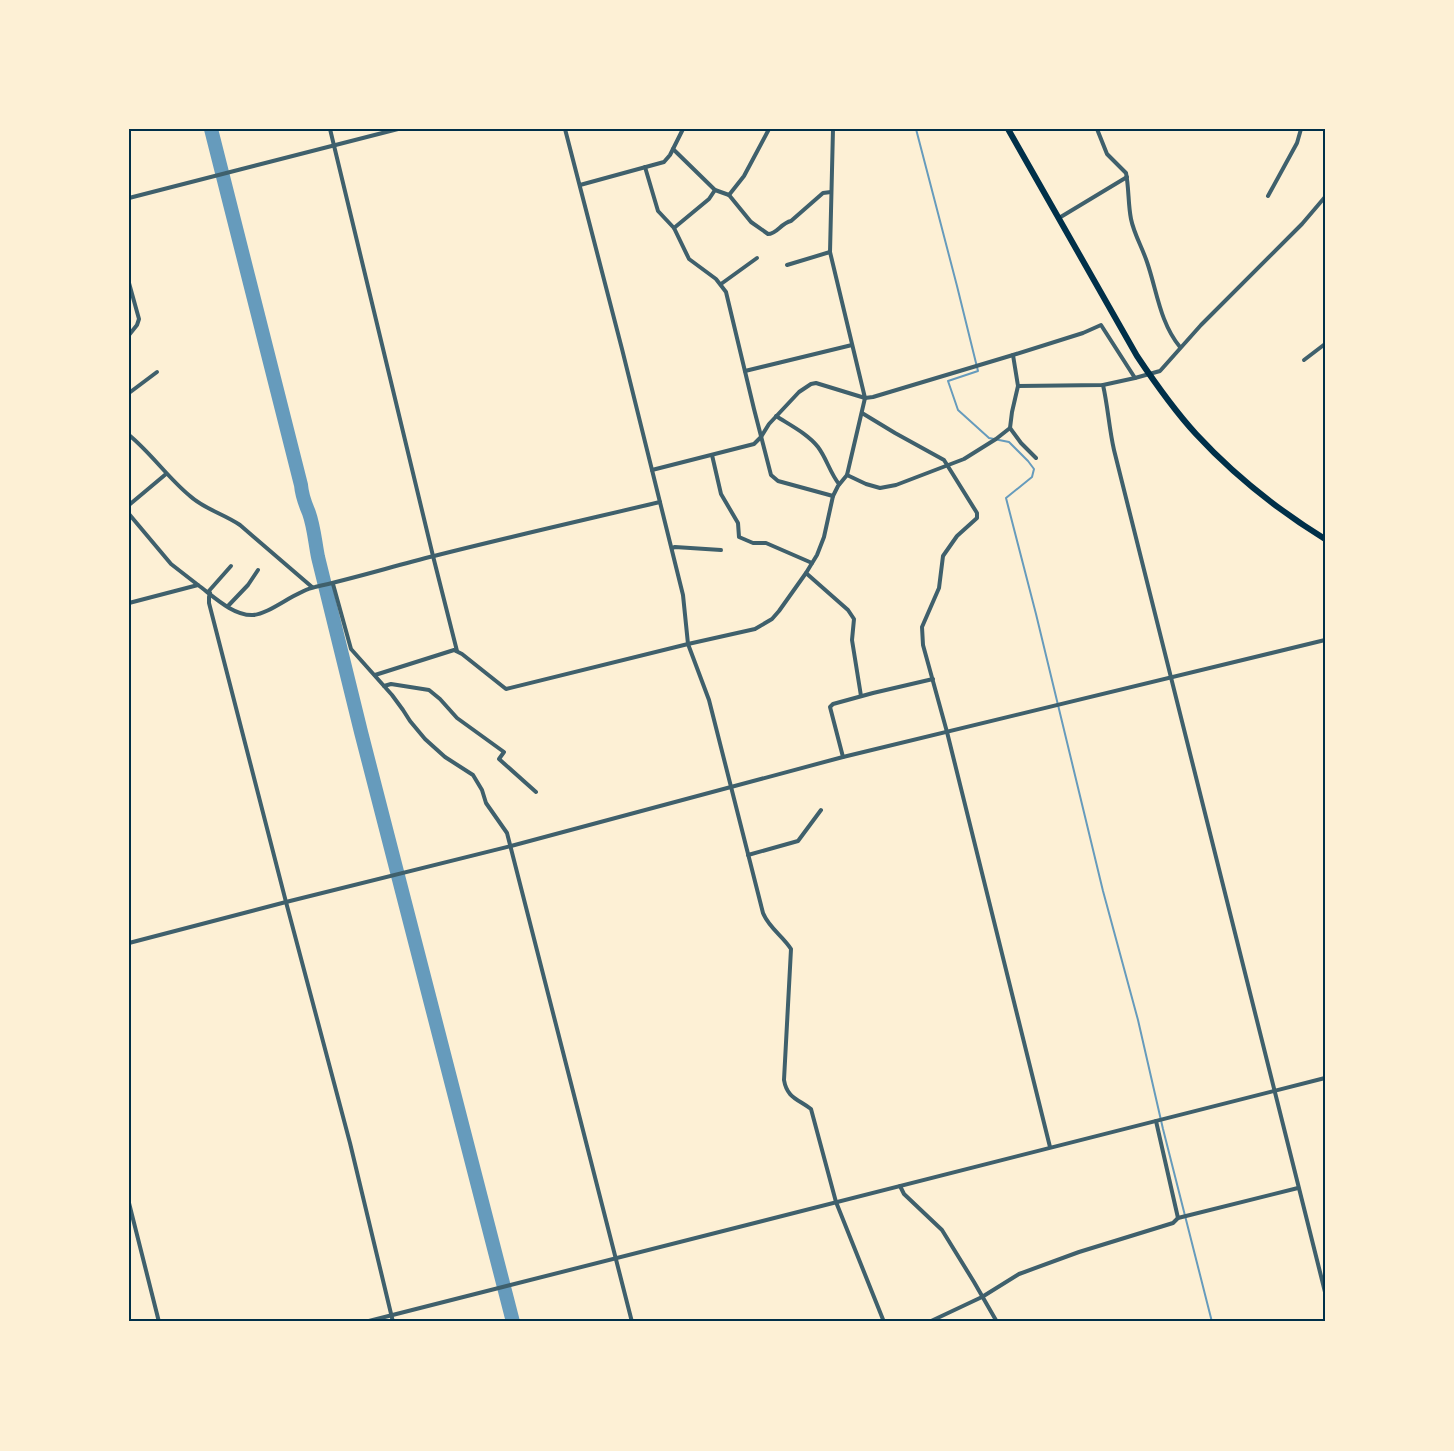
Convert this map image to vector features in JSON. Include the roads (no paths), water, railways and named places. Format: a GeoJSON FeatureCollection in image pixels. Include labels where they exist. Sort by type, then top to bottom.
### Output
{"type":"FeatureCollection","features":[{"type":"Feature","properties":{"kind":"highway"},"geometry":{"type":"LineString","coordinates":[[1008,129],[1149,374],[1195,433],[1238,475],[1286,513],[1325,539]]}},
{"type":"Feature","properties":{"kind":"street"},"geometry":{"type":"LineString","coordinates":[[330,129],[458,652]]}},
{"type":"Feature","properties":{"kind":"street"},"geometry":{"type":"LineString","coordinates":[[129,198],[398,129]]}},
{"type":"Feature","properties":{"kind":"street"},"geometry":{"type":"LineString","coordinates":[[565,129],[683,595],[688,644],[709,700],[766,921],[791,949],[785,1089],[812,1109],[836,1202],[884,1322]]}},
{"type":"Feature","properties":{"kind":"street"},"geometry":{"type":"LineString","coordinates":[[580,185],[666,161],[683,129]]}},
{"type":"Feature","properties":{"kind":"street"},"geometry":{"type":"LineString","coordinates":[[729,195],[744,176],[769,129]]}},
{"type":"Feature","properties":{"kind":"street"},"geometry":{"type":"LineString","coordinates":[[375,675],[454,650],[506,688],[755,629],[772,619],[779,611],[806,573],[821,546],[833,496],[846,475],[865,398],[830,252],[833,129]]}},
{"type":"Feature","properties":{"kind":"street"},"geometry":{"type":"LineString","coordinates":[[1097,129],[1107,154],[1126,173],[1134,230],[1147,261],[1166,326],[1180,347]]}},
{"type":"Feature","properties":{"kind":"street"},"geometry":{"type":"LineString","coordinates":[[1268,196],[1297,143],[1301,129]]}},
{"type":"Feature","properties":{"kind":"street"},"geometry":{"type":"LineString","coordinates":[[673,149],[715,190],[729,195],[751,222],[770,235],[823,193],[831,192]]}},
{"type":"Feature","properties":{"kind":"street"},"geometry":{"type":"LineString","coordinates":[[645,167],[658,211],[674,228],[689,259],[721,284],[727,295],[771,475],[778,481],[833,496]]}},
{"type":"Feature","properties":{"kind":"street"},"geometry":{"type":"LineString","coordinates":[[1058,218],[1127,177]]}},
{"type":"Feature","properties":{"kind":"street"},"geometry":{"type":"LineString","coordinates":[[674,228],[709,199],[715,190]]}},
{"type":"Feature","properties":{"kind":"street"},"geometry":{"type":"LineString","coordinates":[[1018,386],[1103,385],[1160,371],[1180,347],[1302,224],[1325,197]]}},
{"type":"Feature","properties":{"kind":"street"},"geometry":{"type":"LineString","coordinates":[[787,265],[830,252]]}},
{"type":"Feature","properties":{"kind":"street"},"geometry":{"type":"LineString","coordinates":[[721,284],[757,258]]}},
{"type":"Feature","properties":{"kind":"street"},"geometry":{"type":"LineString","coordinates":[[129,283],[139,319],[129,334]]}},
{"type":"Feature","properties":{"kind":"street"},"geometry":{"type":"LineString","coordinates":[[652,470],[754,444],[776,416],[804,387],[811,384],[865,398],[1013,355],[1101,325],[1135,378]]}},
{"type":"Feature","properties":{"kind":"street"},"geometry":{"type":"LineString","coordinates":[[1304,360],[1325,344]]}},
{"type":"Feature","properties":{"kind":"street"},"geometry":{"type":"LineString","coordinates":[[745,371],[852,345]]}},
{"type":"Feature","properties":{"kind":"street"},"geometry":{"type":"LineString","coordinates":[[846,475],[880,488],[896,485],[948,466],[977,452],[996,439],[1010,428],[1018,386],[1013,355]]}},
{"type":"Feature","properties":{"kind":"street"},"geometry":{"type":"LineString","coordinates":[[129,393],[157,372]]}},
{"type":"Feature","properties":{"kind":"street"},"geometry":{"type":"LineString","coordinates":[[1103,385],[1107,401],[1109,430],[1325,1292]]}},
{"type":"Feature","properties":{"kind":"street"},"geometry":{"type":"LineString","coordinates":[[862,413],[944,460],[977,513],[977,518],[957,536],[943,556],[939,588],[922,627],[923,645],[947,732],[1050,1148]]}},
{"type":"Feature","properties":{"kind":"street"},"geometry":{"type":"LineString","coordinates":[[776,416],[819,448],[832,476],[840,484]]}},
{"type":"Feature","properties":{"kind":"street"},"geometry":{"type":"LineString","coordinates":[[1010,428],[1036,458]]}},
{"type":"Feature","properties":{"kind":"street"},"geometry":{"type":"LineString","coordinates":[[129,435],[192,499],[240,525],[312,588]]}},
{"type":"Feature","properties":{"kind":"street"},"geometry":{"type":"LineString","coordinates":[[712,455],[721,494],[738,523],[739,537],[753,543],[766,543],[812,563]]}},
{"type":"Feature","properties":{"kind":"street"},"geometry":{"type":"LineString","coordinates":[[129,505],[166,474]]}},
{"type":"Feature","properties":{"kind":"street"},"geometry":{"type":"LineString","coordinates":[[129,514],[171,564],[228,606],[241,613],[255,615],[312,588],[433,556],[660,502]]}},
{"type":"Feature","properties":{"kind":"street"},"geometry":{"type":"LineString","coordinates":[[671,548],[675,546],[721,550]]}},
{"type":"Feature","properties":{"kind":"street"},"geometry":{"type":"LineString","coordinates":[[231,566],[209,592],[209,603],[350,1143],[393,1322]]}},
{"type":"Feature","properties":{"kind":"street"},"geometry":{"type":"LineString","coordinates":[[228,606],[248,585],[258,570]]}},
{"type":"Feature","properties":{"kind":"street"},"geometry":{"type":"LineString","coordinates":[[806,573],[853,616],[852,640],[861,696]]}},
{"type":"Feature","properties":{"kind":"street"},"geometry":{"type":"LineString","coordinates":[[333,584],[351,649],[384,686],[424,739],[472,775],[482,790],[486,803],[507,833],[632,1322]]}},
{"type":"Feature","properties":{"kind":"street"},"geometry":{"type":"LineString","coordinates":[[129,603],[198,585]]}},
{"type":"Feature","properties":{"kind":"street"},"geometry":{"type":"LineString","coordinates":[[129,943],[511,846],[843,757],[1325,640]]}},
{"type":"Feature","properties":{"kind":"street"},"geometry":{"type":"LineString","coordinates":[[843,757],[830,707],[833,704],[933,679]]}},
{"type":"Feature","properties":{"kind":"street"},"geometry":{"type":"LineString","coordinates":[[384,686],[392,684],[429,690],[434,693],[457,718],[504,752],[499,759],[536,792]]}},
{"type":"Feature","properties":{"kind":"street"},"geometry":{"type":"LineString","coordinates":[[748,855],[798,841],[821,810]]}},
{"type":"Feature","properties":{"kind":"street"},"geometry":{"type":"LineString","coordinates":[[365,1322],[1325,1078]]}},
{"type":"Feature","properties":{"kind":"street"},"geometry":{"type":"LineString","coordinates":[[1156,1121],[1183,1218]]}},
{"type":"Feature","properties":{"kind":"street"},"geometry":{"type":"LineString","coordinates":[[900,1186],[904,1194],[942,1230],[997,1322]]}},
{"type":"Feature","properties":{"kind":"street"},"geometry":{"type":"LineString","coordinates":[[928,1322],[982,1297],[1019,1274],[1079,1252],[1183,1218],[1298,1188]]}},
{"type":"Feature","properties":{"kind":"street"},"geometry":{"type":"LineString","coordinates":[[129,1203],[159,1322]]}},
{"type":"Feature","properties":{"kind":"waterway"},"geometry":{"type":"LineString","coordinates":[[211,129],[312,524],[361,732],[513,1322]]}},
{"type":"Feature","properties":{"kind":"waterway"},"geometry":{"type":"LineString","coordinates":[[916,129],[978,371],[948,381],[958,410],[989,438],[1009,442],[1034,469],[1032,477],[1006,498],[1212,1322]]}}]}
